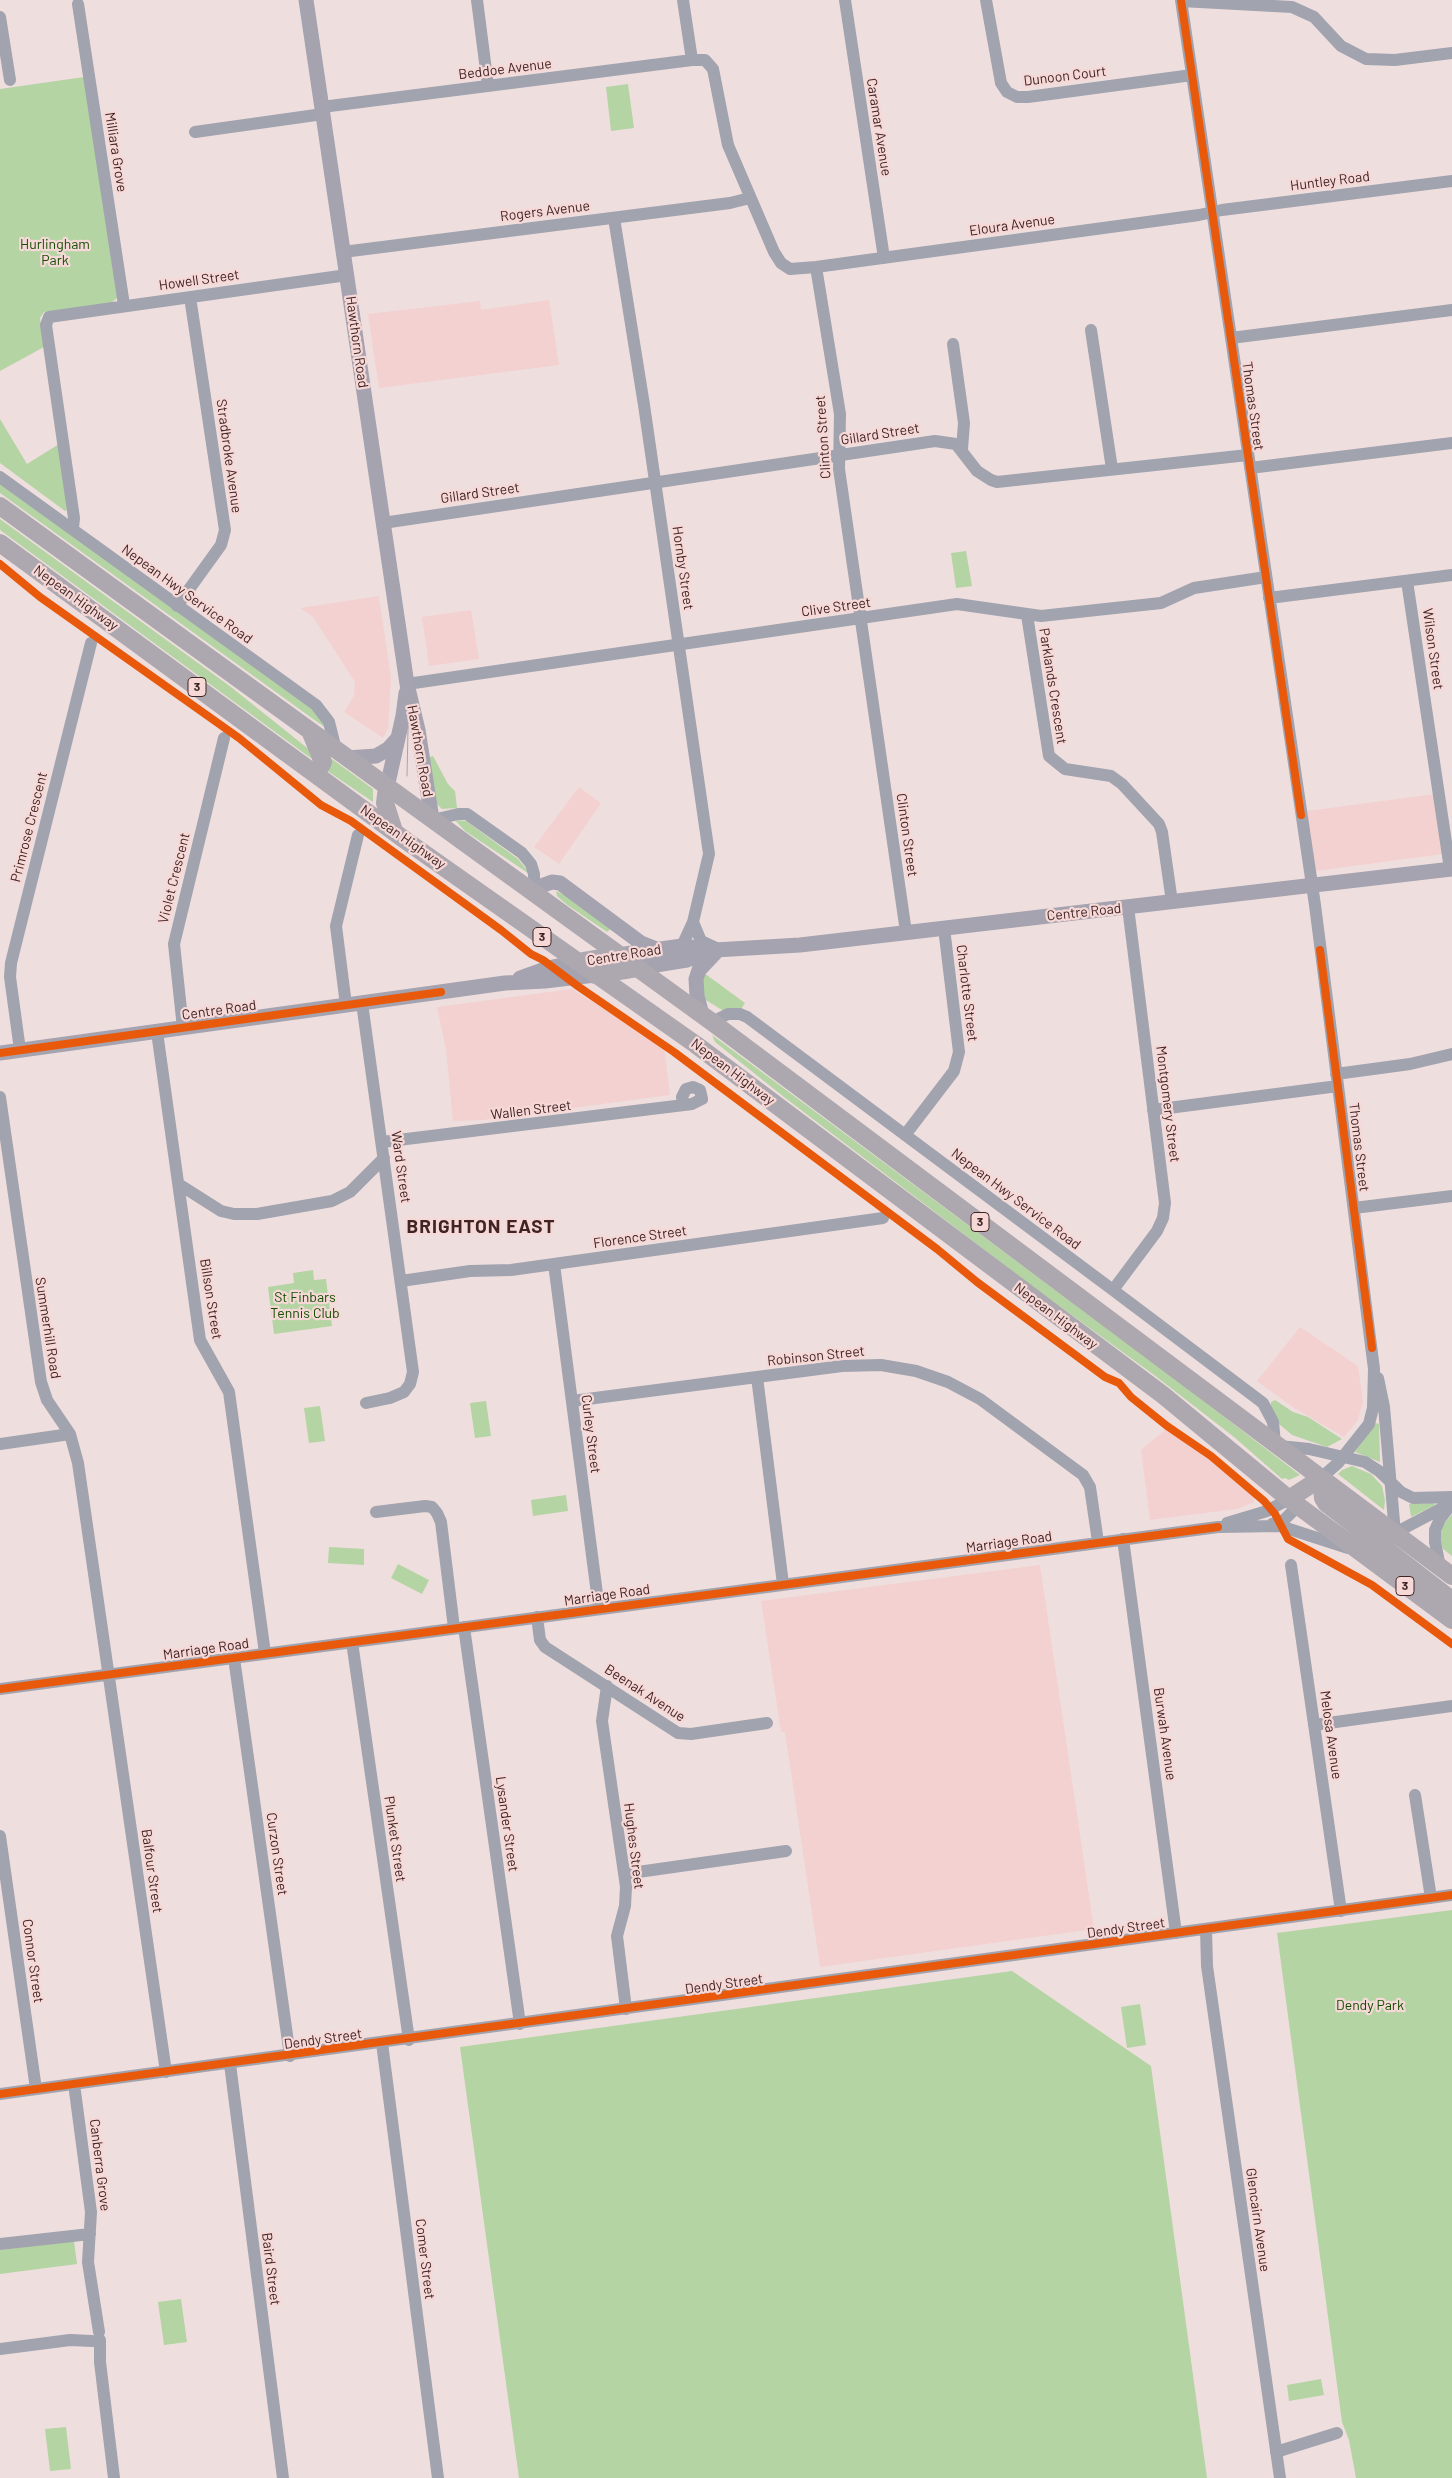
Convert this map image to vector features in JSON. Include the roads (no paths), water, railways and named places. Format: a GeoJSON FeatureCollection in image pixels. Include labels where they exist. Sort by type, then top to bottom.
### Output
{"type":"FeatureCollection","features":[{"type":"Feature","properties":{"kind":"highway","name":"Nepean Highway"},"geometry":{"type":"LineString","coordinates":[[0,506],[707,1018],[1321,1478],[1446,1569]]}},
{"type":"Feature","properties":{"kind":"highway","name":"Nepean Highway"},"geometry":{"type":"LineString","coordinates":[[0,543],[312,772],[595,975],[695,1044],[1163,1395],[1294,1503],[1356,1551],[1452,1620]]}},
{"type":"Feature","properties":{"kind":"highway"},"geometry":{"type":"LineString","coordinates":[[311,732],[323,762],[312,772]]}},
{"type":"Feature","properties":{"kind":"highway"},"geometry":{"type":"LineString","coordinates":[[387,787],[385,804],[394,831]]}},
{"type":"Feature","properties":{"kind":"highway","name":"Centre Road"},"geometry":{"type":"LineString","coordinates":[[577,962],[618,955]]}},
{"type":"Feature","properties":{"kind":"highway","name":"Centre Road"},"geometry":{"type":"LineString","coordinates":[[595,975],[637,968]]}},
{"type":"Feature","properties":{"kind":"highway"},"geometry":{"type":"LineString","coordinates":[[695,1044],[707,1018]]}},
{"type":"Feature","properties":{"kind":"highway"},"geometry":{"type":"LineString","coordinates":[[1294,1503],[1321,1478]]}},
{"type":"Feature","properties":{"kind":"highway"},"geometry":{"type":"LineString","coordinates":[[1321,1478],[1325,1502],[1452,1600]]}},
{"type":"Feature","properties":{"kind":"highway"},"geometry":{"type":"LineString","coordinates":[[1356,1551],[1395,1533]]}},
{"type":"Feature","properties":{"kind":"highway"},"geometry":{"type":"LineString","coordinates":[[1430,1582],[1446,1569]]}},
{"type":"Feature","properties":{"kind":"main road","name":"Hawthorn Road"},"geometry":{"type":"LineString","coordinates":[[306,0],[407,684],[418,730],[432,819]]}},
{"type":"Feature","properties":{"kind":"main road","name":"Hawthorn Road"},"geometry":{"type":"LineString","coordinates":[[387,787],[399,736],[407,684]]}},
{"type":"Feature","properties":{"kind":"main road"},"geometry":{"type":"LineString","coordinates":[[341,754],[376,756],[388,749],[399,736]]}},
{"type":"Feature","properties":{"kind":"main road","name":"Centre Road"},"geometry":{"type":"LineString","coordinates":[[618,955],[682,946],[719,949],[800,945],[1312,887],[1451,869]]}},
{"type":"Feature","properties":{"kind":"main road"},"geometry":{"type":"LineString","coordinates":[[529,890],[552,882],[560,883],[644,944],[656,949]]}},
{"type":"Feature","properties":{"kind":"main road","name":"Centre Road"},"geometry":{"type":"LineString","coordinates":[[637,968],[688,960],[719,949]]}},
{"type":"Feature","properties":{"kind":"main road"},"geometry":{"type":"LineString","coordinates":[[707,1018],[696,992],[696,979],[701,968],[719,949]]}},
{"type":"Feature","properties":{"kind":"main road","name":"Centre Road"},"geometry":{"type":"LineString","coordinates":[[504,983],[548,968],[577,962]]}},
{"type":"Feature","properties":{"kind":"main road","name":"Centre Road"},"geometry":{"type":"LineString","coordinates":[[0,1053],[504,983],[545,982],[595,975]]}},
{"type":"Feature","properties":{"kind":"street"},"geometry":{"type":"LineString","coordinates":[[477,0],[488,86]]}},
{"type":"Feature","properties":{"kind":"street"},"geometry":{"type":"LineString","coordinates":[[683,0],[692,60],[705,60],[714,69],[728,145],[774,252],[781,264],[794,270],[816,267]]}},
{"type":"Feature","properties":{"kind":"street","name":"Caramar Avenue"},"geometry":{"type":"LineString","coordinates":[[844,0],[884,258]]}},
{"type":"Feature","properties":{"kind":"street","name":"Dunoon Court"},"geometry":{"type":"LineString","coordinates":[[986,0],[1000,83],[1007,92],[1017,97],[1192,75]]}},
{"type":"Feature","properties":{"kind":"street"},"geometry":{"type":"LineString","coordinates":[[1181,0],[1292,7],[1314,17],[1341,46],[1366,59],[1395,60],[1452,53]]}},
{"type":"Feature","properties":{"kind":"street","name":"Thomas Street"},"geometry":{"type":"LineString","coordinates":[[1181,0],[1312,887],[1374,1369],[1384,1407],[1395,1533]]}},
{"type":"Feature","properties":{"kind":"street","name":"Milliara Grove"},"geometry":{"type":"LineString","coordinates":[[78,4],[124,305]]}},
{"type":"Feature","properties":{"kind":"street"},"geometry":{"type":"LineString","coordinates":[[0,17],[10,80]]}},
{"type":"Feature","properties":{"kind":"street","name":"Beddoe Avenue"},"geometry":{"type":"LineString","coordinates":[[195,132],[488,86],[692,60]]}},
{"type":"Feature","properties":{"kind":"street","name":"Huntley Road"},"geometry":{"type":"LineString","coordinates":[[1212,212],[1452,181]]}},
{"type":"Feature","properties":{"kind":"street","name":"Rogers Avenue"},"geometry":{"type":"LineString","coordinates":[[344,252],[614,218],[750,198]]}},
{"type":"Feature","properties":{"kind":"street","name":"Eloura Avenue"},"geometry":{"type":"LineString","coordinates":[[816,267],[1212,212]]}},
{"type":"Feature","properties":{"kind":"street","name":"Hornby Street"},"geometry":{"type":"LineString","coordinates":[[614,218],[709,854],[693,922],[682,946]]}},
{"type":"Feature","properties":{"kind":"street","name":"Clinton Street"},"geometry":{"type":"LineString","coordinates":[[816,267],[840,414],[839,469],[906,932]]}},
{"type":"Feature","properties":{"kind":"street","name":"Howell Street"},"geometry":{"type":"LineString","coordinates":[[73,528],[74,518],[46,325],[49,317],[347,275]]}},
{"type":"Feature","properties":{"kind":"street","name":"Stradbroke Avenue"},"geometry":{"type":"LineString","coordinates":[[177,606],[221,545],[225,530],[190,297]]}},
{"type":"Feature","properties":{"kind":"street"},"geometry":{"type":"LineString","coordinates":[[1231,338],[1452,310]]}},
{"type":"Feature","properties":{"kind":"street"},"geometry":{"type":"LineString","coordinates":[[1091,330],[1112,469]]}},
{"type":"Feature","properties":{"kind":"street"},"geometry":{"type":"LineString","coordinates":[[953,344],[964,423],[962,449],[977,471],[997,482],[1112,469],[1249,462],[1452,443]]}},
{"type":"Feature","properties":{"kind":"street","name":"Gillard Street"},"geometry":{"type":"LineString","coordinates":[[383,523],[935,441],[950,442],[962,449]]}},
{"type":"Feature","properties":{"kind":"street","name":"Nepean Hwy Service Road"},"geometry":{"type":"LineString","coordinates":[[0,477],[322,710],[329,722],[341,754]]}},
{"type":"Feature","properties":{"kind":"street"},"geometry":{"type":"LineString","coordinates":[[1269,598],[1452,575]]}},
{"type":"Feature","properties":{"kind":"street","name":"Clive Street"},"geometry":{"type":"LineString","coordinates":[[407,684],[965,604],[1042,616],[1162,603],[1194,588],[1266,578]]}},
{"type":"Feature","properties":{"kind":"street","name":"Wilson Street"},"geometry":{"type":"LineString","coordinates":[[1407,581],[1451,869]]}},
{"type":"Feature","properties":{"kind":"street","name":"Parklands Crescent"},"geometry":{"type":"LineString","coordinates":[[1027,615],[1049,756],[1065,769],[1111,776],[1122,784],[1159,824],[1162,832],[1172,902]]}},
{"type":"Feature","properties":{"kind":"street","name":"Primrose Crescent"},"geometry":{"type":"LineString","coordinates":[[20,1050],[10,977],[11,963],[91,642]]}},
{"type":"Feature","properties":{"kind":"street","name":"Violet Crescent"},"geometry":{"type":"LineString","coordinates":[[183,1028],[174,944],[224,738]]}},
{"type":"Feature","properties":{"kind":"street"},"geometry":{"type":"LineString","coordinates":[[432,819],[467,814],[522,853],[531,864],[534,874],[534,880],[529,890]]}},
{"type":"Feature","properties":{"kind":"street"},"geometry":{"type":"LineString","coordinates":[[346,1005],[336,926],[358,835]]}},
{"type":"Feature","properties":{"kind":"street","name":"Montgomery Street"},"geometry":{"type":"LineString","coordinates":[[1113,1290],[1157,1232],[1165,1210],[1128,907]]}},
{"type":"Feature","properties":{"kind":"street"},"geometry":{"type":"LineString","coordinates":[[693,922],[696,934],[703,942],[719,949]]}},
{"type":"Feature","properties":{"kind":"street","name":"Charlotte Street"},"geometry":{"type":"LineString","coordinates":[[905,1135],[954,1071],[959,1052],[944,928]]}},
{"type":"Feature","properties":{"kind":"street","name":"Ward Street"},"geometry":{"type":"LineString","coordinates":[[362,1003],[413,1366],[412,1378],[404,1392],[390,1398],[366,1404]]}},
{"type":"Feature","properties":{"kind":"street","name":"Nepean Hwy Service Road"},"geometry":{"type":"LineString","coordinates":[[707,1018],[728,1014],[740,1014],[747,1017],[1113,1290],[1261,1402],[1271,1418],[1277,1445]]}},
{"type":"Feature","properties":{"kind":"street","name":"Billson Street"},"geometry":{"type":"LineString","coordinates":[[157,1032],[180,1185],[200,1340],[229,1392],[265,1653]]}},
{"type":"Feature","properties":{"kind":"street"},"geometry":{"type":"LineString","coordinates":[[1154,1110],[1337,1080],[1452,1054]]}},
{"type":"Feature","properties":{"kind":"street","name":"Summerhill Road"},"geometry":{"type":"LineString","coordinates":[[0,1097],[41,1382],[47,1400],[70,1434],[78,1463],[108,1674]]}},
{"type":"Feature","properties":{"kind":"street","name":"Wallen Street"},"geometry":{"type":"LineString","coordinates":[[382,1142],[448,1133],[497,1130],[683,1105]]}},
{"type":"Feature","properties":{"kind":"street"},"geometry":{"type":"LineString","coordinates":[[180,1185],[221,1211],[234,1214],[257,1214],[332,1202],[350,1192],[384,1158]]}},
{"type":"Feature","properties":{"kind":"street"},"geometry":{"type":"LineString","coordinates":[[1354,1208],[1452,1196]]}},
{"type":"Feature","properties":{"kind":"street","name":"Florence Street"},"geometry":{"type":"LineString","coordinates":[[401,1281],[470,1272],[511,1270],[882,1218]]}},
{"type":"Feature","properties":{"kind":"street","name":"Curley Street"},"geometry":{"type":"LineString","coordinates":[[554,1264],[599,1609]]}},
{"type":"Feature","properties":{"kind":"street","name":"Robinson Street"},"geometry":{"type":"LineString","coordinates":[[572,1401],[842,1366],[881,1365],[916,1371],[965,1390],[993,1408],[1086,1478],[1090,1487],[1098,1542]]}},
{"type":"Feature","properties":{"kind":"street","name":"Thomas Street"},"geometry":{"type":"LineString","coordinates":[[1321,1478],[1344,1456],[1370,1420],[1374,1369]]}},
{"type":"Feature","properties":{"kind":"street"},"geometry":{"type":"LineString","coordinates":[[757,1377],[783,1584]]}},
{"type":"Feature","properties":{"kind":"street"},"geometry":{"type":"LineString","coordinates":[[0,1444],[70,1434]]}},
{"type":"Feature","properties":{"kind":"street"},"geometry":{"type":"LineString","coordinates":[[1277,1445],[1344,1456],[1373,1466],[1392,1484],[1413,1498],[1452,1497]]}},
{"type":"Feature","properties":{"kind":"street"},"geometry":{"type":"LineString","coordinates":[[1264,1525],[1281,1522],[1294,1503]]}},
{"type":"Feature","properties":{"kind":"street","name":"Marriage Road"},"geometry":{"type":"LineString","coordinates":[[1218,1526],[1294,1503]]}},
{"type":"Feature","properties":{"kind":"street"},"geometry":{"type":"LineString","coordinates":[[1395,1533],[1452,1503]]}},
{"type":"Feature","properties":{"kind":"street"},"geometry":{"type":"LineString","coordinates":[[1446,1569],[1435,1542],[1435,1530],[1440,1519],[1452,1503]]}},
{"type":"Feature","properties":{"kind":"street","name":"Lysander Street"},"geometry":{"type":"LineString","coordinates":[[376,1512],[425,1506],[432,1507],[438,1513],[441,1522],[520,2024]]}},
{"type":"Feature","properties":{"kind":"street","name":"Marriage Road"},"geometry":{"type":"LineString","coordinates":[[0,1689],[1218,1526],[1284,1526],[1356,1551]]}},
{"type":"Feature","properties":{"kind":"street","name":"Burwah Avenue"},"geometry":{"type":"LineString","coordinates":[[1123,1539],[1176,1933]]}},
{"type":"Feature","properties":{"kind":"street","name":"Melosa Avenue"},"geometry":{"type":"LineString","coordinates":[[1290,1565],[1341,1911]]}},
{"type":"Feature","properties":{"kind":"street","name":"Beenak Avenue"},"geometry":{"type":"LineString","coordinates":[[537,1617],[540,1640],[546,1647],[678,1733],[691,1734],[767,1722]]}},
{"type":"Feature","properties":{"kind":"street","name":"Plunket Street"},"geometry":{"type":"LineString","coordinates":[[352,1642],[408,2040]]}},
{"type":"Feature","properties":{"kind":"street","name":"Curzon Street"},"geometry":{"type":"LineString","coordinates":[[234,1658],[290,2056]]}},
{"type":"Feature","properties":{"kind":"street","name":"Balfour Street"},"geometry":{"type":"LineString","coordinates":[[108,1674],[166,2072]]}},
{"type":"Feature","properties":{"kind":"street","name":"Hughes Street"},"geometry":{"type":"LineString","coordinates":[[607,1686],[602,1721],[624,1874],[625,1906],[617,1936],[626,2009]]}},
{"type":"Feature","properties":{"kind":"street"},"geometry":{"type":"LineString","coordinates":[[1314,1725],[1452,1706]]}},
{"type":"Feature","properties":{"kind":"street"},"geometry":{"type":"LineString","coordinates":[[1415,1795],[1431,1898]]}},
{"type":"Feature","properties":{"kind":"street","name":"Connor Street"},"geometry":{"type":"LineString","coordinates":[[0,1836],[36,2089]]}},
{"type":"Feature","properties":{"kind":"street"},"geometry":{"type":"LineString","coordinates":[[624,1874],[786,1851]]}},
{"type":"Feature","properties":{"kind":"street","name":"Dendy Street"},"geometry":{"type":"LineString","coordinates":[[0,2094],[408,2040],[1452,1895]]}},
{"type":"Feature","properties":{"kind":"street","name":"Glencairn Avenue"},"geometry":{"type":"LineString","coordinates":[[1202,1930],[1280,2478]]}},
{"type":"Feature","properties":{"kind":"street","name":"Comer Street"},"geometry":{"type":"LineString","coordinates":[[382,2043],[438,2478]]}},
{"type":"Feature","properties":{"kind":"street","name":"Baird Street"},"geometry":{"type":"LineString","coordinates":[[230,2064],[283,2478]]}},
{"type":"Feature","properties":{"kind":"street","name":"Canberra Grove"},"geometry":{"type":"LineString","coordinates":[[74,2084],[91,2212],[88,2252],[95,2337],[100,2362],[114,2478]]}},
{"type":"Feature","properties":{"kind":"street"},"geometry":{"type":"LineString","coordinates":[[0,2244],[90,2234]]}},
{"type":"Feature","properties":{"kind":"street"},"geometry":{"type":"LineString","coordinates":[[0,2350],[95,2337]]}},
{"type":"Feature","properties":{"kind":"street"},"geometry":{"type":"LineString","coordinates":[[1276,2452],[1337,2432]]}},
{"type":"Feature","properties":{"kind":"tram line"},"geometry":{"type":"LineString","coordinates":[[308,0],[409,684],[407,776]]}},
{"type":"Feature","properties":{"kind":"district","name":"BRIGHTON EAST"},"geometry":{"type":"Point","coordinates":[481,1227]}},
{"type":"Feature","properties":{"kind":"park label","name":"Hurlingham Park"},"geometry":{"type":"Point","coordinates":[55,252]}},
{"type":"Feature","properties":{"kind":"park label","name":"St Finbars Tennis Club"},"geometry":{"type":"Point","coordinates":[305,1305]}},
{"type":"Feature","properties":{"kind":"park label","name":"Dendy Park"},"geometry":{"type":"Point","coordinates":[1370,2005]}}]}
